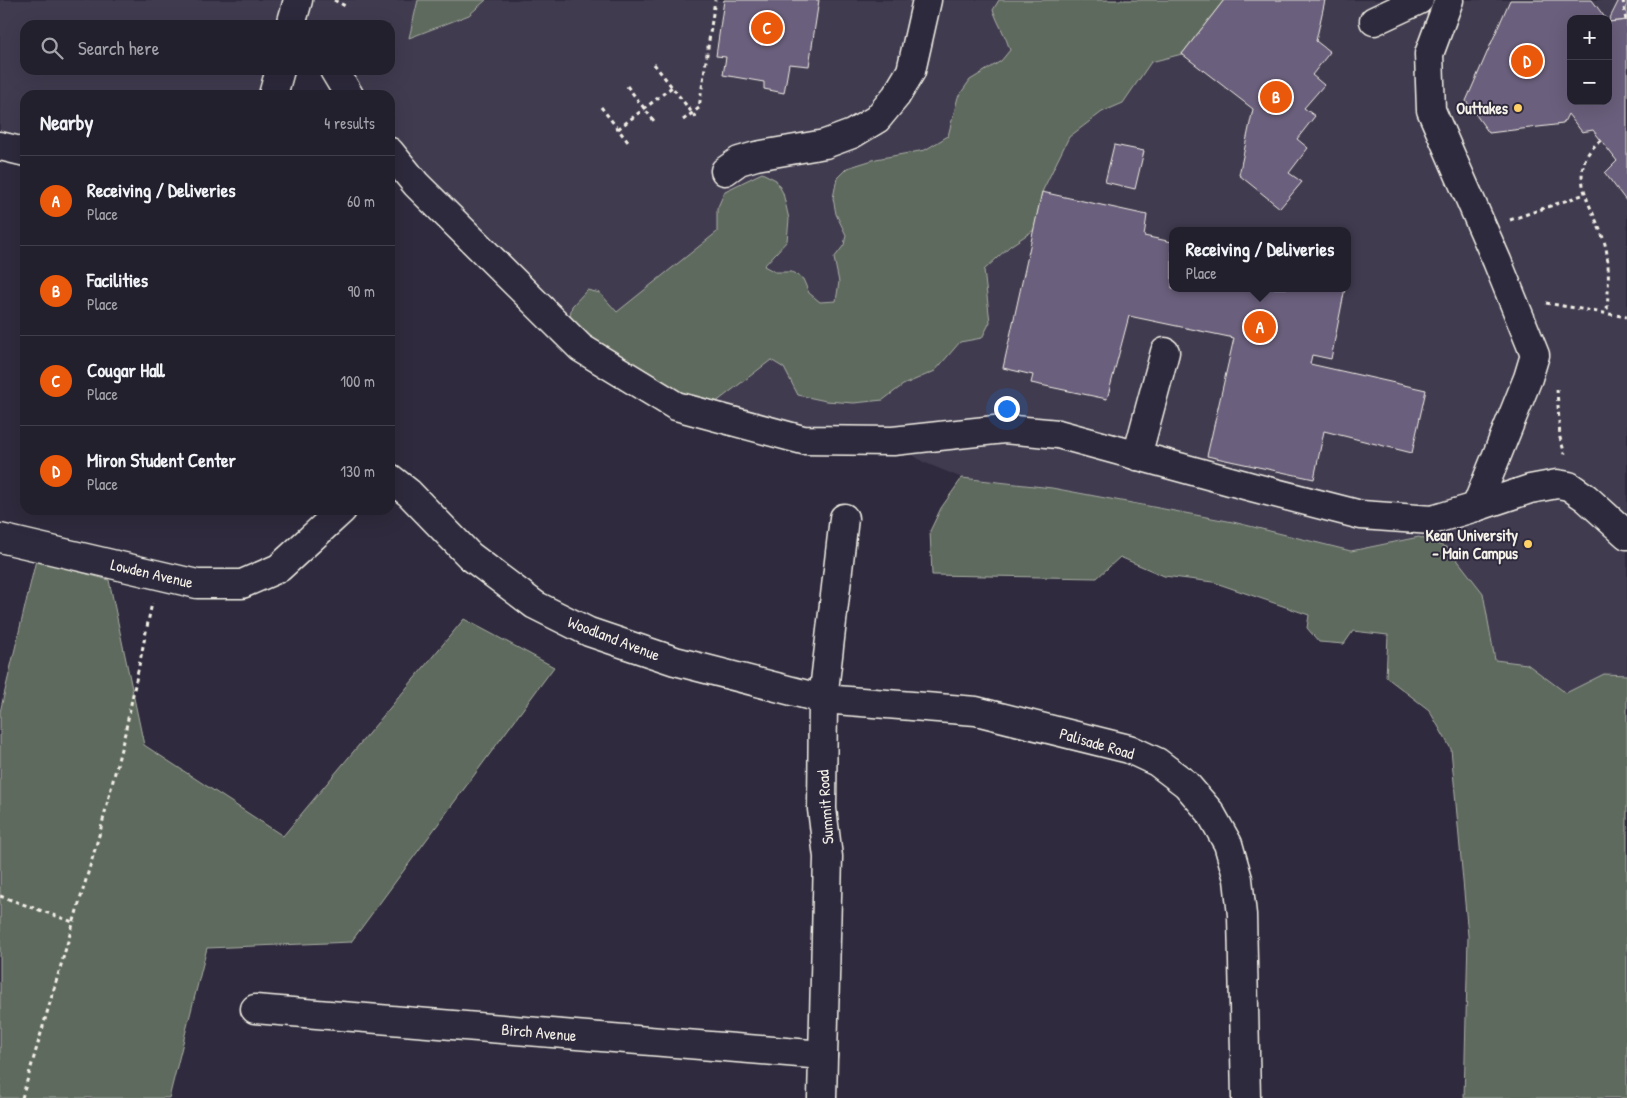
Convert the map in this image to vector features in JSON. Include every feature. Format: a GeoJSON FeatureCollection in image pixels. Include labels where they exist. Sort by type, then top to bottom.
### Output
{"type":"FeatureCollection","features":[{"type":"Feature","properties":{"kind":"street"},"geometry":{"type":"LineString","coordinates":[[725,171],[739,161],[756,156],[825,144],[852,134],[877,119],[896,96],[911,71],[927,0]]}},
{"type":"Feature","properties":{"kind":"street"},"geometry":{"type":"LineString","coordinates":[[1374,21],[1419,0]]}},
{"type":"Feature","properties":{"kind":"street"},"geometry":{"type":"LineString","coordinates":[[1449,0],[1428,54],[1431,110],[1535,355],[1528,378],[1476,508]]}},
{"type":"Feature","properties":{"kind":"street"},"geometry":{"type":"LineString","coordinates":[[274,90],[279,75]]}},
{"type":"Feature","properties":{"kind":"street"},"geometry":{"type":"LineString","coordinates":[[337,75],[346,90]]}},
{"type":"Feature","properties":{"kind":"street"},"geometry":{"type":"LineString","coordinates":[[0,146],[20,151]]}},
{"type":"Feature","properties":{"kind":"street"},"geometry":{"type":"LineString","coordinates":[[395,158],[416,184],[581,348],[676,406],[803,440],[893,441],[1004,429],[1058,434],[1361,514],[1432,520],[1476,508],[1530,489],[1557,484],[1569,486],[1586,498],[1627,534]]}},
{"type":"Feature","properties":{"kind":"street"},"geometry":{"type":"LineString","coordinates":[[1137,456],[1165,352]]}},
{"type":"Feature","properties":{"kind":"street","name":"Woodland Avenue"},"geometry":{"type":"LineString","coordinates":[[395,482],[409,493],[470,556],[534,604],[589,632],[666,658],[823,699]]}},
{"type":"Feature","properties":{"kind":"street","name":"Lowden Avenue"},"geometry":{"type":"LineString","coordinates":[[0,538],[196,584],[242,584],[279,568],[337,515]]}},
{"type":"Feature","properties":{"kind":"street","name":"Summit Road"},"geometry":{"type":"LineString","coordinates":[[822,1098],[828,857],[822,809],[823,699],[844,518]]}},
{"type":"Feature","properties":{"kind":"street","name":"Palisade Road"},"geometry":{"type":"LineString","coordinates":[[823,699],[976,711],[1129,749],[1157,762],[1186,784],[1210,812],[1228,844],[1238,878],[1242,915],[1246,1098]]}},
{"type":"Feature","properties":{"kind":"street","name":"Birch Avenue"},"geometry":{"type":"LineString","coordinates":[[255,1009],[823,1055]]}},
{"type":"Feature","properties":{"kind":"path"},"geometry":{"type":"LineString","coordinates":[[334,0],[346,7]]}},
{"type":"Feature","properties":{"kind":"path"},"geometry":{"type":"LineString","coordinates":[[683,120],[699,108],[715,0]]}},
{"type":"Feature","properties":{"kind":"path"},"geometry":{"type":"LineString","coordinates":[[1623,0],[1626,20]]}},
{"type":"Feature","properties":{"kind":"path"},"geometry":{"type":"LineString","coordinates":[[654,64],[696,119]]}},
{"type":"Feature","properties":{"kind":"path"},"geometry":{"type":"LineString","coordinates":[[627,86],[654,121]]}},
{"type":"Feature","properties":{"kind":"path"},"geometry":{"type":"LineString","coordinates":[[618,129],[672,87]]}},
{"type":"Feature","properties":{"kind":"path"},"geometry":{"type":"LineString","coordinates":[[601,107],[628,142]]}},
{"type":"Feature","properties":{"kind":"path"},"geometry":{"type":"LineString","coordinates":[[1601,140],[1589,151],[1584,160],[1582,183],[1607,255],[1609,273],[1607,313]]}},
{"type":"Feature","properties":{"kind":"path"},"geometry":{"type":"LineString","coordinates":[[1505,222],[1585,194]]}},
{"type":"Feature","properties":{"kind":"path"},"geometry":{"type":"LineString","coordinates":[[1540,302],[1627,317]]}},
{"type":"Feature","properties":{"kind":"path"},"geometry":{"type":"LineString","coordinates":[[22,1098],[100,832],[125,733],[158,575]]}},
{"type":"Feature","properties":{"kind":"path"},"geometry":{"type":"LineString","coordinates":[[0,896],[73,922]]}},
{"type":"Feature","properties":{"kind":"shaded area","name":"Kean University - Main Campus"},"geometry":{"type":"Polygon","coordinates":[[[0,0],[1627,0],[1627,1098],[1464,1098],[1468,936],[1451,749],[1419,537],[1351,551],[1233,522],[1052,488],[962,478],[923,462],[893,441],[803,440],[581,348],[395,157],[395,90],[346,90],[337,75],[395,75],[395,20],[20,20],[20,75],[279,75],[274,90],[20,90],[20,151],[0,146],[0,0]]]}},
{"type":"Feature","properties":{"kind":"green space"},"geometry":{"type":"Polygon","coordinates":[[[418,0],[486,0],[469,15],[409,38],[418,0]]]}},
{"type":"Feature","properties":{"kind":"green space"},"geometry":{"type":"Polygon","coordinates":[[[999,0],[1224,0],[1182,54],[1151,62],[1123,103],[1102,112],[1069,137],[1042,192],[1034,230],[1010,246],[984,270],[990,322],[982,338],[960,342],[935,371],[903,385],[883,400],[854,403],[826,401],[798,395],[784,368],[771,360],[702,413],[566,333],[572,306],[587,290],[600,293],[617,312],[717,232],[717,209],[725,191],[762,173],[776,180],[783,193],[789,219],[787,241],[764,266],[775,272],[792,272],[803,279],[809,293],[820,302],[836,301],[839,282],[834,258],[844,245],[846,235],[836,214],[833,198],[837,178],[847,168],[876,159],[925,150],[948,136],[958,97],[970,80],[1001,61],[1010,50],[993,10],[999,0]]]}},
{"type":"Feature","properties":{"kind":"green space"},"geometry":{"type":"Polygon","coordinates":[[[962,478],[1052,488],[1233,522],[1351,551],[1419,537],[1448,548],[1483,593],[1495,660],[1527,664],[1566,693],[1604,674],[1627,675],[1627,1098],[1464,1098],[1468,936],[1451,749],[1429,710],[1386,677],[1388,635],[1353,631],[1344,644],[1319,642],[1307,628],[1309,615],[1213,582],[1164,576],[1120,557],[1097,578],[932,575],[930,531],[941,508],[962,478]]]}},
{"type":"Feature","properties":{"kind":"green space"},"geometry":{"type":"Polygon","coordinates":[[[36,560],[109,580],[144,745],[283,836],[464,619],[554,667],[351,942],[207,948],[169,1098],[0,1098],[0,712],[36,560]]]}},
{"type":"Feature","properties":{"kind":"building"},"geometry":{"type":"Polygon","coordinates":[[[724,0],[819,0],[809,66],[789,64],[784,93],[764,89],[764,82],[723,75],[726,57],[716,56],[724,0]]]}},
{"type":"Feature","properties":{"kind":"building"},"geometry":{"type":"Polygon","coordinates":[[[1224,0],[1325,0],[1316,41],[1330,52],[1312,75],[1324,85],[1304,108],[1315,116],[1297,139],[1308,148],[1289,173],[1302,182],[1280,208],[1239,175],[1253,109],[1182,54],[1224,0]]]}},
{"type":"Feature","properties":{"kind":"building"},"geometry":{"type":"Polygon","coordinates":[[[1510,0],[1592,0],[1603,15],[1567,15],[1567,105],[1612,105],[1612,22],[1627,20],[1627,202],[1605,173],[1617,161],[1593,130],[1582,132],[1568,114],[1563,124],[1489,133],[1466,101],[1510,0]]]}},
{"type":"Feature","properties":{"kind":"building"},"geometry":{"type":"Polygon","coordinates":[[[1619,0],[1627,0],[1627,20],[1612,22],[1612,15],[1619,0]]]}},
{"type":"Feature","properties":{"kind":"building"},"geometry":{"type":"Polygon","coordinates":[[[1114,145],[1144,151],[1135,189],[1105,182],[1114,145]]]}},
{"type":"Feature","properties":{"kind":"building"},"geometry":{"type":"Polygon","coordinates":[[[1042,192],[1147,215],[1144,236],[1169,241],[1169,292],[1344,292],[1331,359],[1312,355],[1310,364],[1426,390],[1412,453],[1324,431],[1314,479],[1207,456],[1234,338],[1129,316],[1107,399],[1031,383],[1033,375],[1003,368],[1042,192]]]}},
{"type":"Feature","properties":{"kind":"place","name":"Cougar Hall"},"geometry":{"type":"Point","coordinates":[767,28]}},
{"type":"Feature","properties":{"kind":"place","name":"Miron Student Center"},"geometry":{"type":"Point","coordinates":[1527,61]}},
{"type":"Feature","properties":{"kind":"place","name":"Facilities"},"geometry":{"type":"Point","coordinates":[1276,97]}},
{"type":"Feature","properties":{"kind":"place","name":"Outtakes"},"geometry":{"type":"Point","coordinates":[1518,108]}},
{"type":"Feature","properties":{"kind":"place","name":"Receiving / Deliveries"},"geometry":{"type":"Point","coordinates":[1260,327]}},
{"type":"Feature","properties":{"kind":"place","name":"Kean University - Main Campus"},"geometry":{"type":"Point","coordinates":[1528,544]}}]}
